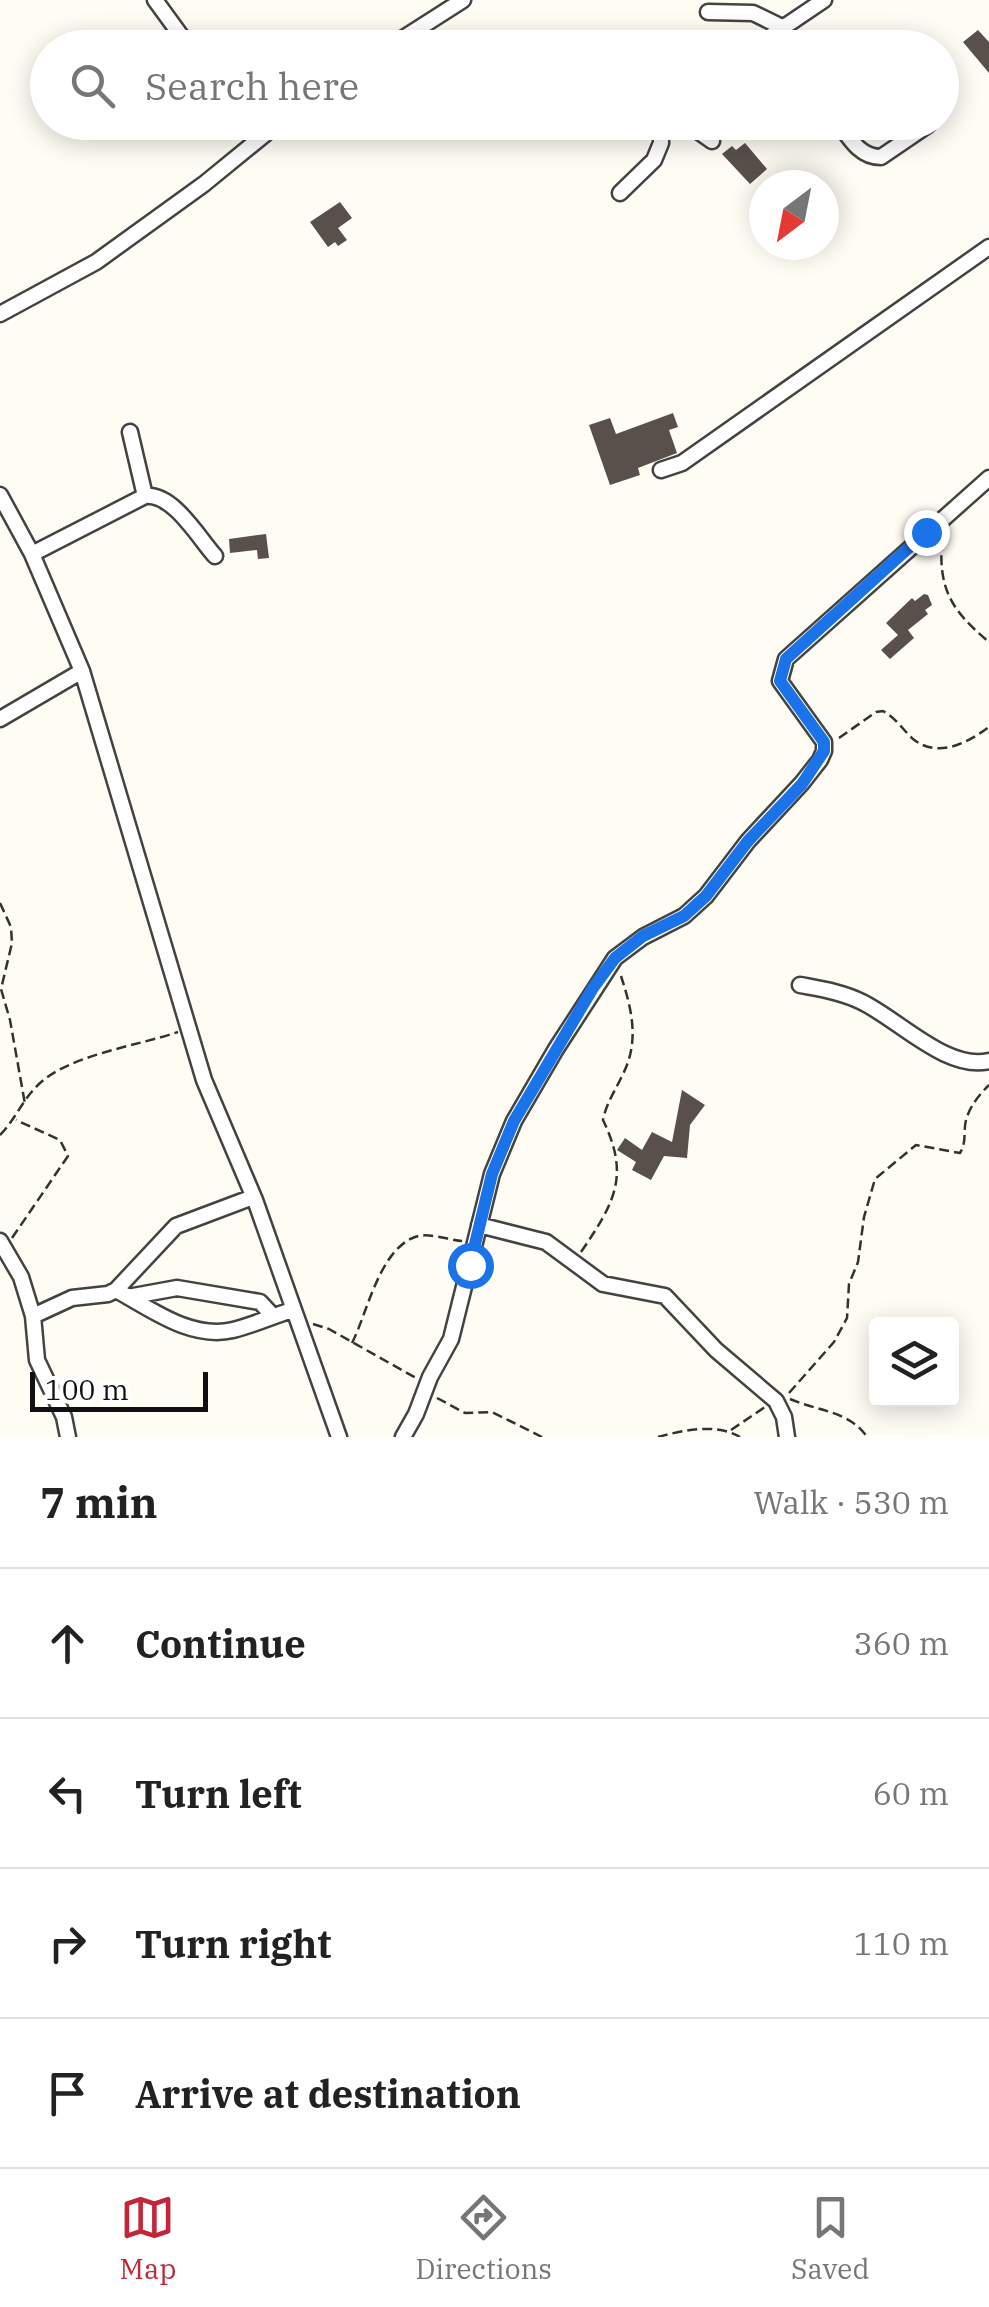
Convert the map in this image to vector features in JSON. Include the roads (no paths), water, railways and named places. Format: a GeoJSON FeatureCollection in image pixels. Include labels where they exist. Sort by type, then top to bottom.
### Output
{"type":"FeatureCollection","features":[{"type":"Feature","properties":{"kind":"street"},"geometry":{"type":"LineString","coordinates":[[154,0],[176,30]]}},
{"type":"Feature","properties":{"kind":"street"},"geometry":{"type":"LineString","coordinates":[[416,30],[462,0]]}},
{"type":"Feature","properties":{"kind":"street"},"geometry":{"type":"LineString","coordinates":[[708,12],[753,13],[784,28],[824,0]]}},
{"type":"Feature","properties":{"kind":"street"},"geometry":{"type":"LineString","coordinates":[[0,314],[96,262],[190,196],[258,140]]}},
{"type":"Feature","properties":{"kind":"street"},"geometry":{"type":"LineString","coordinates":[[620,193],[654,160],[661,140]]}},
{"type":"Feature","properties":{"kind":"street"},"geometry":{"type":"LineString","coordinates":[[853,140],[863,153],[874,157],[882,157],[906,140]]}},
{"type":"Feature","properties":{"kind":"street"},"geometry":{"type":"LineString","coordinates":[[661,470],[682,463],[989,247]]}},
{"type":"Feature","properties":{"kind":"street"},"geometry":{"type":"LineString","coordinates":[[130,432],[145,496]]}},
{"type":"Feature","properties":{"kind":"street"},"geometry":{"type":"LineString","coordinates":[[404,1437],[425,1386],[451,1339],[492,1174],[514,1121],[584,1003],[615,958],[643,936],[684,916],[706,896],[748,841],[820,760],[825,746],[780,681],[786,659],[989,478]]}},
{"type":"Feature","properties":{"kind":"street"},"geometry":{"type":"LineString","coordinates":[[0,496],[32,554],[82,671],[188,1028],[339,1437]]}},
{"type":"Feature","properties":{"kind":"street"},"geometry":{"type":"LineString","coordinates":[[32,554],[145,496],[160,496],[215,556]]}},
{"type":"Feature","properties":{"kind":"street"},"geometry":{"type":"LineString","coordinates":[[0,719],[82,671]]}},
{"type":"Feature","properties":{"kind":"street"},"geometry":{"type":"LineString","coordinates":[[800,985],[859,1000],[945,1055],[974,1064],[989,1061]]}},
{"type":"Feature","properties":{"kind":"street"},"geometry":{"type":"LineString","coordinates":[[122,1294],[176,1226],[253,1196]]}},
{"type":"Feature","properties":{"kind":"street"},"geometry":{"type":"LineString","coordinates":[[480,1225],[546,1242],[603,1284],[665,1296],[716,1350],[776,1401],[784,1417],[786,1437]]}},
{"type":"Feature","properties":{"kind":"street"},"geometry":{"type":"LineString","coordinates":[[3,1244],[21,1277],[33,1316],[37,1360],[64,1416],[68,1437]]}},
{"type":"Feature","properties":{"kind":"street"},"geometry":{"type":"LineString","coordinates":[[33,1316],[72,1298],[177,1288],[260,1302],[273,1316]]}},
{"type":"Feature","properties":{"kind":"street"},"geometry":{"type":"LineString","coordinates":[[122,1294],[186,1327],[212,1332],[273,1316],[295,1316]]}}]}
